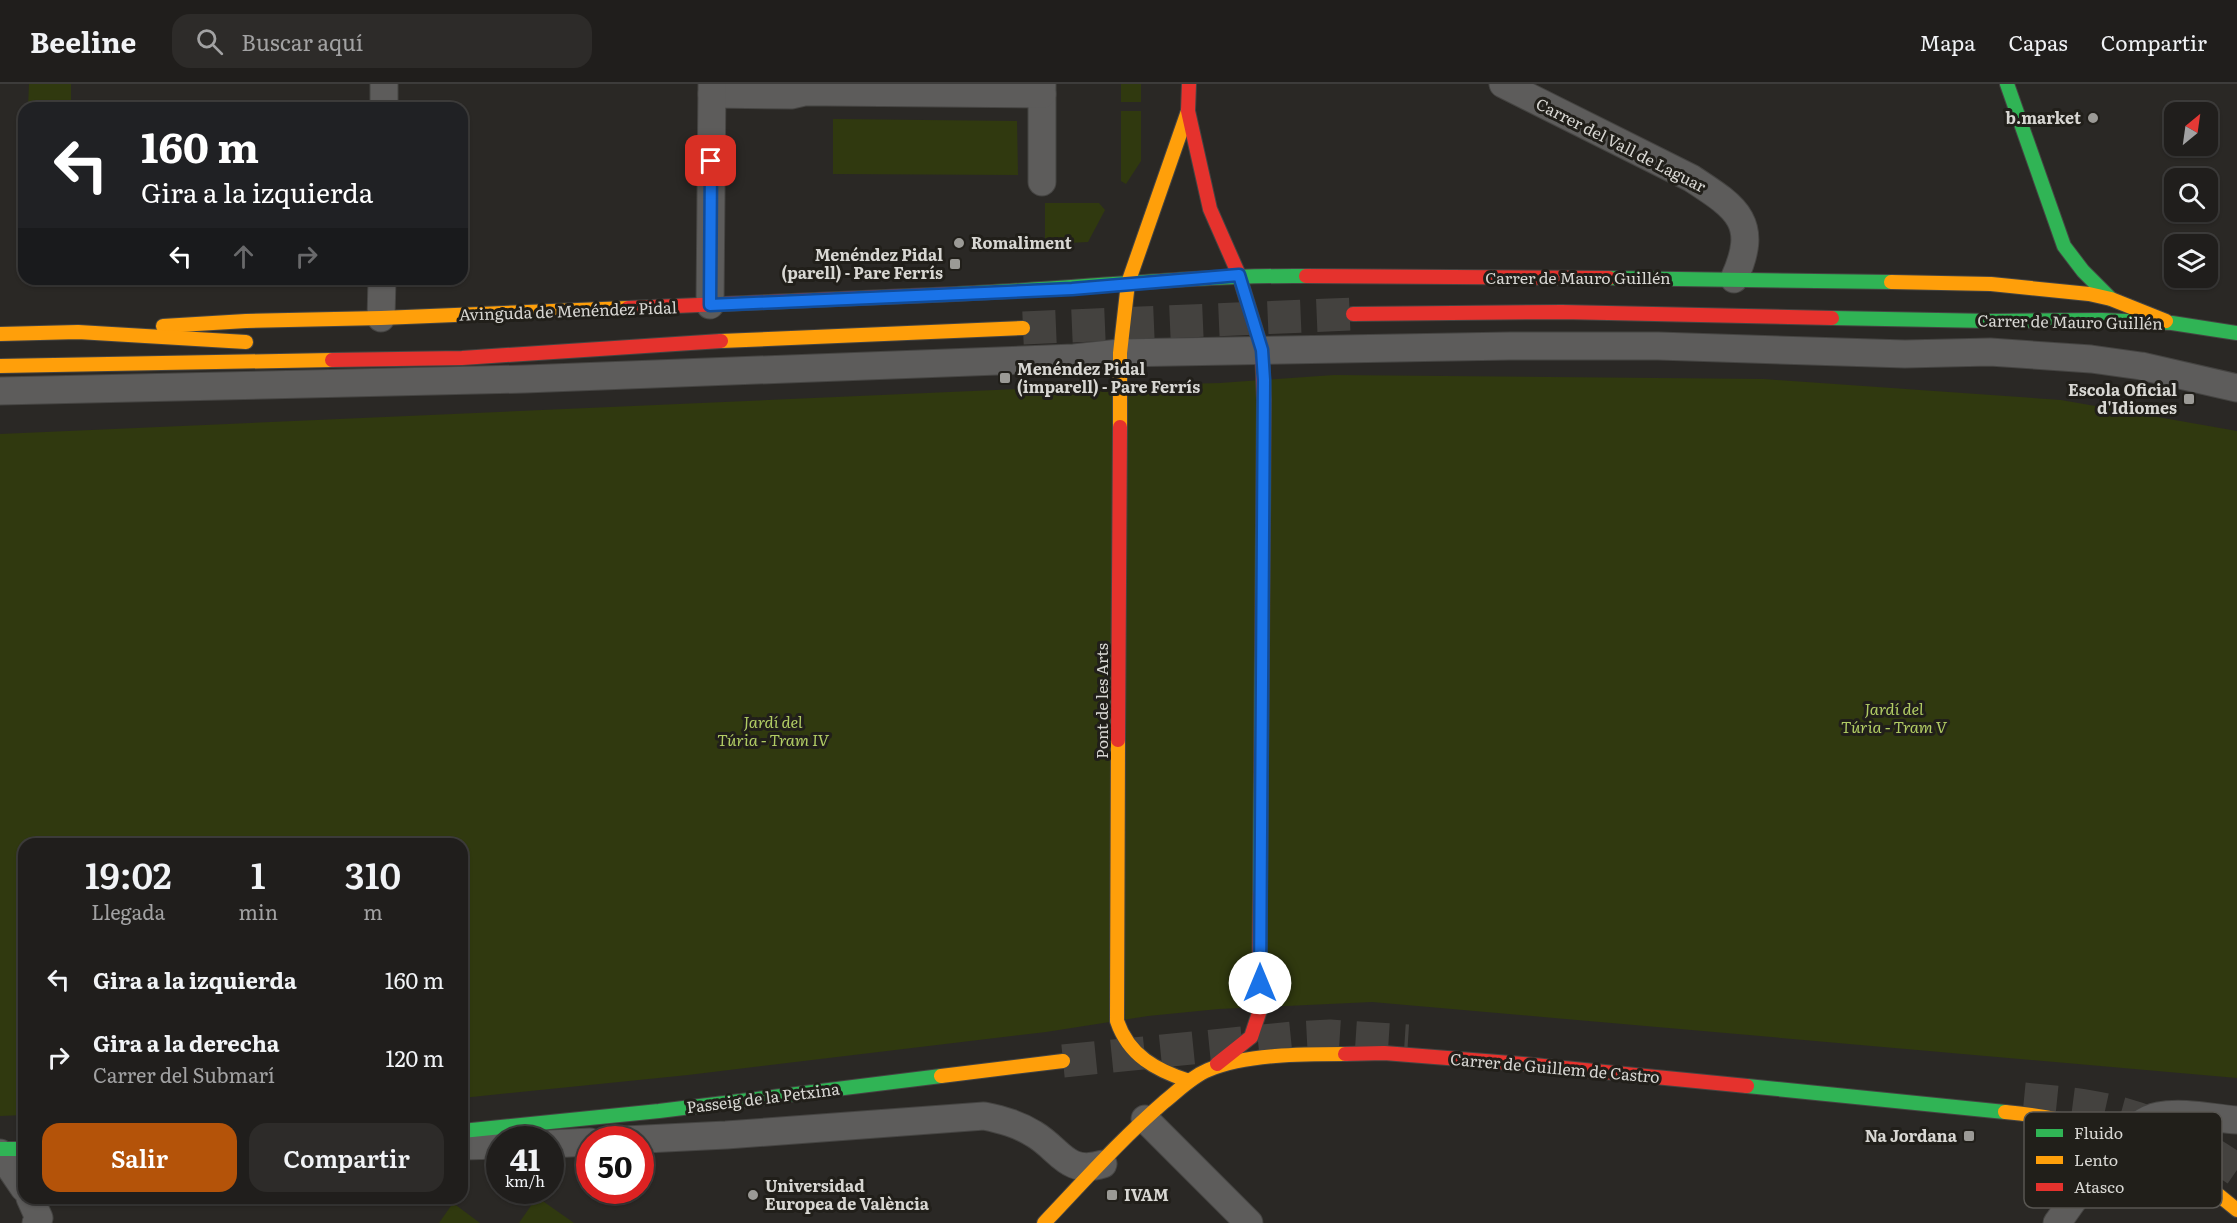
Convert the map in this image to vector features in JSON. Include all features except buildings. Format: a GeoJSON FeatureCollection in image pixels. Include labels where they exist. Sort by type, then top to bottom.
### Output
{"type":"FeatureCollection","features":[{"type":"Feature","properties":{"kind":"main road"},"geometry":{"type":"LineString","coordinates":[[1189,84],[1188,111],[1210,208],[1239,275],[1262,350],[1264,380],[1259,1006],[1251,1037],[1208,1070]]}},
{"type":"Feature","properties":{"kind":"main road"},"geometry":{"type":"LineString","coordinates":[[2007,84],[2064,246],[2083,272],[2111,299]]}},
{"type":"Feature","properties":{"kind":"main road","name":"Pont de les Arts"},"geometry":{"type":"LineString","coordinates":[[1188,111],[1128,283],[1120,353],[1116,1021],[1119,1031],[1134,1053],[1166,1073],[1189,1081]]}},
{"type":"Feature","properties":{"kind":"main road","name":"Carrer de Mauro Guillén"},"geometry":{"type":"LineString","coordinates":[[1239,275],[1734,279],[1990,284],[2111,299],[2172,323]]}},
{"type":"Feature","properties":{"kind":"main road","name":"Avinguda de Menéndez Pidal"},"geometry":{"type":"LineString","coordinates":[[0,334],[78,332],[246,321],[381,318],[1036,291],[1239,275]]}},
{"type":"Feature","properties":{"kind":"main road","name":"Carrer de Mauro Guillén"},"geometry":{"type":"LineString","coordinates":[[1353,314],[1562,312],[2172,323]]}},
{"type":"Feature","properties":{"kind":"main road"},"geometry":{"type":"LineString","coordinates":[[2172,323],[2237,333]]}},
{"type":"Feature","properties":{"kind":"main road","name":"Avinguda de Menéndez Pidal"},"geometry":{"type":"LineString","coordinates":[[0,366],[462,358],[715,341],[1023,328]]}},
{"type":"Feature","properties":{"kind":"main road","name":"Avinguda de Menéndez Pidal"},"geometry":{"type":"LineString","coordinates":[[78,332],[261,342]]}},
{"type":"Feature","properties":{"kind":"main road","name":"Avinguda de Menéndez Pidal"},"geometry":{"type":"LineString","coordinates":[[542,339],[715,341]]}},
{"type":"Feature","properties":{"kind":"main road","name":"Carrer de Guillem de Castro"},"geometry":{"type":"LineString","coordinates":[[1044,1223],[1145,1119],[1189,1081],[1208,1070],[1238,1061],[1312,1054],[1384,1053],[1522,1064],[2024,1114]]}},
{"type":"Feature","properties":{"kind":"main road","name":"Passeig de la Petxina"},"geometry":{"type":"LineString","coordinates":[[468,1130],[659,1111],[1063,1060]]}},
{"type":"Feature","properties":{"kind":"main road"},"geometry":{"type":"LineString","coordinates":[[0,1151],[18,1150]]}},
{"type":"Feature","properties":{"kind":"main road","name":"Carrer de Guillem de Castro"},"geometry":{"type":"LineString","coordinates":[[2222,1197],[2237,1210]]}},
{"type":"Feature","properties":{"kind":"street"},"geometry":{"type":"LineString","coordinates":[[384,84],[384,102]]}},
{"type":"Feature","properties":{"kind":"street","name":"Carrer del Vall de Laguar"},"geometry":{"type":"LineString","coordinates":[[1503,84],[1691,178],[1718,196],[1738,214],[1746,236],[1743,260],[1734,279]]}},
{"type":"Feature","properties":{"kind":"street"},"geometry":{"type":"LineString","coordinates":[[710,305],[712,89],[791,95],[804,88],[1042,89],[1042,182]]}},
{"type":"Feature","properties":{"kind":"street"},"geometry":{"type":"LineString","coordinates":[[381,318],[382,285]]}},
{"type":"Feature","properties":{"kind":"street","name":"Carrer de Mauro Guillén"},"geometry":{"type":"LineString","coordinates":[[1120,353],[1510,346],[1658,346],[1905,354],[1990,352],[2091,358],[2141,366],[2237,388]]}},
{"type":"Feature","properties":{"kind":"street"},"geometry":{"type":"LineString","coordinates":[[0,391],[525,379],[1074,358],[1120,353]]}},
{"type":"Feature","properties":{"kind":"street","name":"Passeig de la Petxina"},"geometry":{"type":"LineString","coordinates":[[654,1139],[984,1116],[1009,1121],[1035,1135],[1073,1165],[1087,1169],[1103,1164]]}},
{"type":"Feature","properties":{"kind":"street"},"geometry":{"type":"LineString","coordinates":[[1145,1119],[1249,1223]]}},
{"type":"Feature","properties":{"kind":"street"},"geometry":{"type":"LineString","coordinates":[[2222,1119],[2237,1120]]}},
{"type":"Feature","properties":{"kind":"street"},"geometry":{"type":"LineString","coordinates":[[468,1146],[486,1145]]}},
{"type":"Feature","properties":{"kind":"street"},"geometry":{"type":"LineString","coordinates":[[0,1151],[18,1180]]}},
{"type":"Feature","properties":{"kind":"street"},"geometry":{"type":"LineString","coordinates":[[0,1191],[18,1190]]}},
{"type":"Feature","properties":{"kind":"street"},"geometry":{"type":"LineString","coordinates":[[33,1204],[39,1218],[36,1223]]}},
{"type":"Feature","properties":{"kind":"street"},"geometry":{"type":"LineString","coordinates":[[2057,1223],[2069,1208]]}},
{"type":"Feature","properties":{"kind":"green space"},"geometry":{"type":"Polygon","coordinates":[[[29,84],[71,84],[71,102],[28,102],[29,84]]]}},
{"type":"Feature","properties":{"kind":"green space"},"geometry":{"type":"Polygon","coordinates":[[[1121,84],[1141,84],[1141,102],[1121,102],[1121,84]]]}},
{"type":"Feature","properties":{"kind":"green space"},"geometry":{"type":"Polygon","coordinates":[[[1121,111],[1141,111],[1141,161],[1126,184],[1121,181],[1121,111]]]}},
{"type":"Feature","properties":{"kind":"green space"},"geometry":{"type":"Polygon","coordinates":[[[833,119],[1017,121],[1018,175],[833,174],[833,119]]]}},
{"type":"Feature","properties":{"kind":"green space"},"geometry":{"type":"Polygon","coordinates":[[[1045,203],[1099,203],[1105,210],[1088,242],[1045,244],[1045,203]]]}},
{"type":"Feature","properties":{"kind":"green space"},"geometry":{"type":"Polygon","coordinates":[[[1334,375],[1764,379],[2061,400],[2237,431],[2237,1078],[1372,1002],[1219,1009],[1148,1016],[1046,1032],[688,1075],[468,1097],[468,838],[18,838],[18,1115],[0,1116],[0,434],[1041,388],[1220,383],[1334,375]]]}},
{"type":"Feature","properties":{"kind":"green space"},"geometry":{"type":"Polygon","coordinates":[[[454,1204],[480,1223],[439,1223],[454,1204]]]}},
{"type":"Feature","properties":{"kind":"green space"},"geometry":{"type":"Polygon","coordinates":[[[532,1204],[547,1204],[574,1223],[519,1223],[532,1204]]]}},
{"type":"Feature","properties":{"kind":"tunnel"},"geometry":{"type":"LineString","coordinates":[[1023,328],[1353,314]]}},
{"type":"Feature","properties":{"kind":"tunnel"},"geometry":{"type":"LineString","coordinates":[[1063,1061],[1292,1038],[1330,1036],[1408,1041]]}},
{"type":"Feature","properties":{"kind":"tunnel"},"geometry":{"type":"LineString","coordinates":[[2024,1099],[2114,1112]]}},
{"type":"Feature","properties":{"kind":"tunnel"},"geometry":{"type":"LineString","coordinates":[[2222,1160],[2237,1170]]}},
{"type":"Feature","properties":{"kind":"traffic: fast"},"geometry":{"type":"LineString","coordinates":[[2007,84],[2064,246],[2083,271],[2111,299]]}},
{"type":"Feature","properties":{"kind":"traffic: fast"},"geometry":{"type":"LineString","coordinates":[[956,294],[1175,280],[1306,276]]}},
{"type":"Feature","properties":{"kind":"traffic: fast"},"geometry":{"type":"LineString","coordinates":[[1609,278],[1891,282]]}},
{"type":"Feature","properties":{"kind":"traffic: fast"},"geometry":{"type":"LineString","coordinates":[[1832,318],[1990,321],[2102,320],[2172,323],[2237,333]]}},
{"type":"Feature","properties":{"kind":"traffic: fast"},"geometry":{"type":"LineString","coordinates":[[1260,894],[1264,400]]}},
{"type":"Feature","properties":{"kind":"traffic: fast"},"geometry":{"type":"LineString","coordinates":[[468,1130],[659,1111],[941,1076]]}},
{"type":"Feature","properties":{"kind":"traffic: fast"},"geometry":{"type":"LineString","coordinates":[[1747,1086],[2005,1112]]}},
{"type":"Feature","properties":{"kind":"traffic: fast"},"geometry":{"type":"LineString","coordinates":[[0,1149],[18,1149]]}},
{"type":"Feature","properties":{"kind":"traffic: slow"},"geometry":{"type":"LineString","coordinates":[[1120,427],[1120,353],[1128,283],[1188,111]]}},
{"type":"Feature","properties":{"kind":"traffic: slow"},"geometry":{"type":"LineString","coordinates":[[1891,282],[1991,284],[2089,294],[2111,299],[2166,321]]}},
{"type":"Feature","properties":{"kind":"traffic: slow"},"geometry":{"type":"LineString","coordinates":[[163,326],[628,308]]}},
{"type":"Feature","properties":{"kind":"traffic: slow"},"geometry":{"type":"LineString","coordinates":[[721,341],[1023,328]]}},
{"type":"Feature","properties":{"kind":"traffic: slow"},"geometry":{"type":"LineString","coordinates":[[0,334],[78,332],[246,342]]}},
{"type":"Feature","properties":{"kind":"traffic: slow"},"geometry":{"type":"LineString","coordinates":[[0,366],[332,360]]}},
{"type":"Feature","properties":{"kind":"traffic: slow"},"geometry":{"type":"LineString","coordinates":[[1118,740],[1117,1021],[1129,1044],[1145,1060],[1189,1081]]}},
{"type":"Feature","properties":{"kind":"traffic: slow"},"geometry":{"type":"LineString","coordinates":[[1044,1223],[1148,1116],[1190,1080],[1202,1073],[1223,1065],[1257,1058],[1345,1054]]}},
{"type":"Feature","properties":{"kind":"traffic: slow"},"geometry":{"type":"LineString","coordinates":[[941,1076],[1063,1061]]}},
{"type":"Feature","properties":{"kind":"traffic: slow"},"geometry":{"type":"LineString","coordinates":[[2005,1112],[2024,1114]]}},
{"type":"Feature","properties":{"kind":"traffic: slow"},"geometry":{"type":"LineString","coordinates":[[2222,1198],[2237,1210]]}},
{"type":"Feature","properties":{"kind":"traffic: jam"},"geometry":{"type":"LineString","coordinates":[[1189,84],[1188,111],[1210,209],[1239,275],[1262,350],[1264,400]]}},
{"type":"Feature","properties":{"kind":"traffic: jam"},"geometry":{"type":"LineString","coordinates":[[1306,276],[1609,278]]}},
{"type":"Feature","properties":{"kind":"traffic: jam"},"geometry":{"type":"LineString","coordinates":[[628,308],[956,294]]}},
{"type":"Feature","properties":{"kind":"traffic: jam"},"geometry":{"type":"LineString","coordinates":[[1353,314],[1562,312],[1832,318]]}},
{"type":"Feature","properties":{"kind":"traffic: jam"},"geometry":{"type":"LineString","coordinates":[[332,360],[462,358],[721,341]]}},
{"type":"Feature","properties":{"kind":"traffic: jam"},"geometry":{"type":"LineString","coordinates":[[1118,740],[1120,427]]}},
{"type":"Feature","properties":{"kind":"traffic: jam"},"geometry":{"type":"LineString","coordinates":[[1217,1064],[1251,1037],[1259,1013],[1260,894]]}},
{"type":"Feature","properties":{"kind":"traffic: jam"},"geometry":{"type":"LineString","coordinates":[[1345,1054],[1384,1053],[1523,1064],[1747,1086]]}},
{"type":"Feature","properties":{"kind":"place","name":"b.market"},"geometry":{"type":"Point","coordinates":[2093,118]}},
{"type":"Feature","properties":{"kind":"place","name":"Romaliment"},"geometry":{"type":"Point","coordinates":[959,243]}},
{"type":"Feature","properties":{"kind":"place","name":"Menéndez Pidal (parell) - Pare Ferrís"},"geometry":{"type":"Point","coordinates":[955,264]}},
{"type":"Feature","properties":{"kind":"place","name":"Menéndez Pidal (imparell) - Pare Ferrís"},"geometry":{"type":"Point","coordinates":[1005,378]}},
{"type":"Feature","properties":{"kind":"place","name":"Escola Oficial d'Idiomes"},"geometry":{"type":"Point","coordinates":[2189,399]}},
{"type":"Feature","properties":{"kind":"place","name":"Na Jordana"},"geometry":{"type":"Point","coordinates":[1969,1136]}},
{"type":"Feature","properties":{"kind":"place","name":"Universidad Europea de València"},"geometry":{"type":"Point","coordinates":[753,1195]}},
{"type":"Feature","properties":{"kind":"place","name":"IVAM"},"geometry":{"type":"Point","coordinates":[1112,1195]}},
{"type":"Feature","properties":{"kind":"route"},"geometry":{"type":"LineString","coordinates":[[711,161],[710,305],[1090,288],[1239,275],[1262,350],[1264,380],[1260,983]]}},
{"type":"Feature","properties":{"kind":"park label","name":"Jardí del Túria - Tram V"},"geometry":{"type":"Point","coordinates":[1894,718]}},
{"type":"Feature","properties":{"kind":"park label","name":"Jardí del Túria - Tram IV"},"geometry":{"type":"Point","coordinates":[773,731]}}]}
